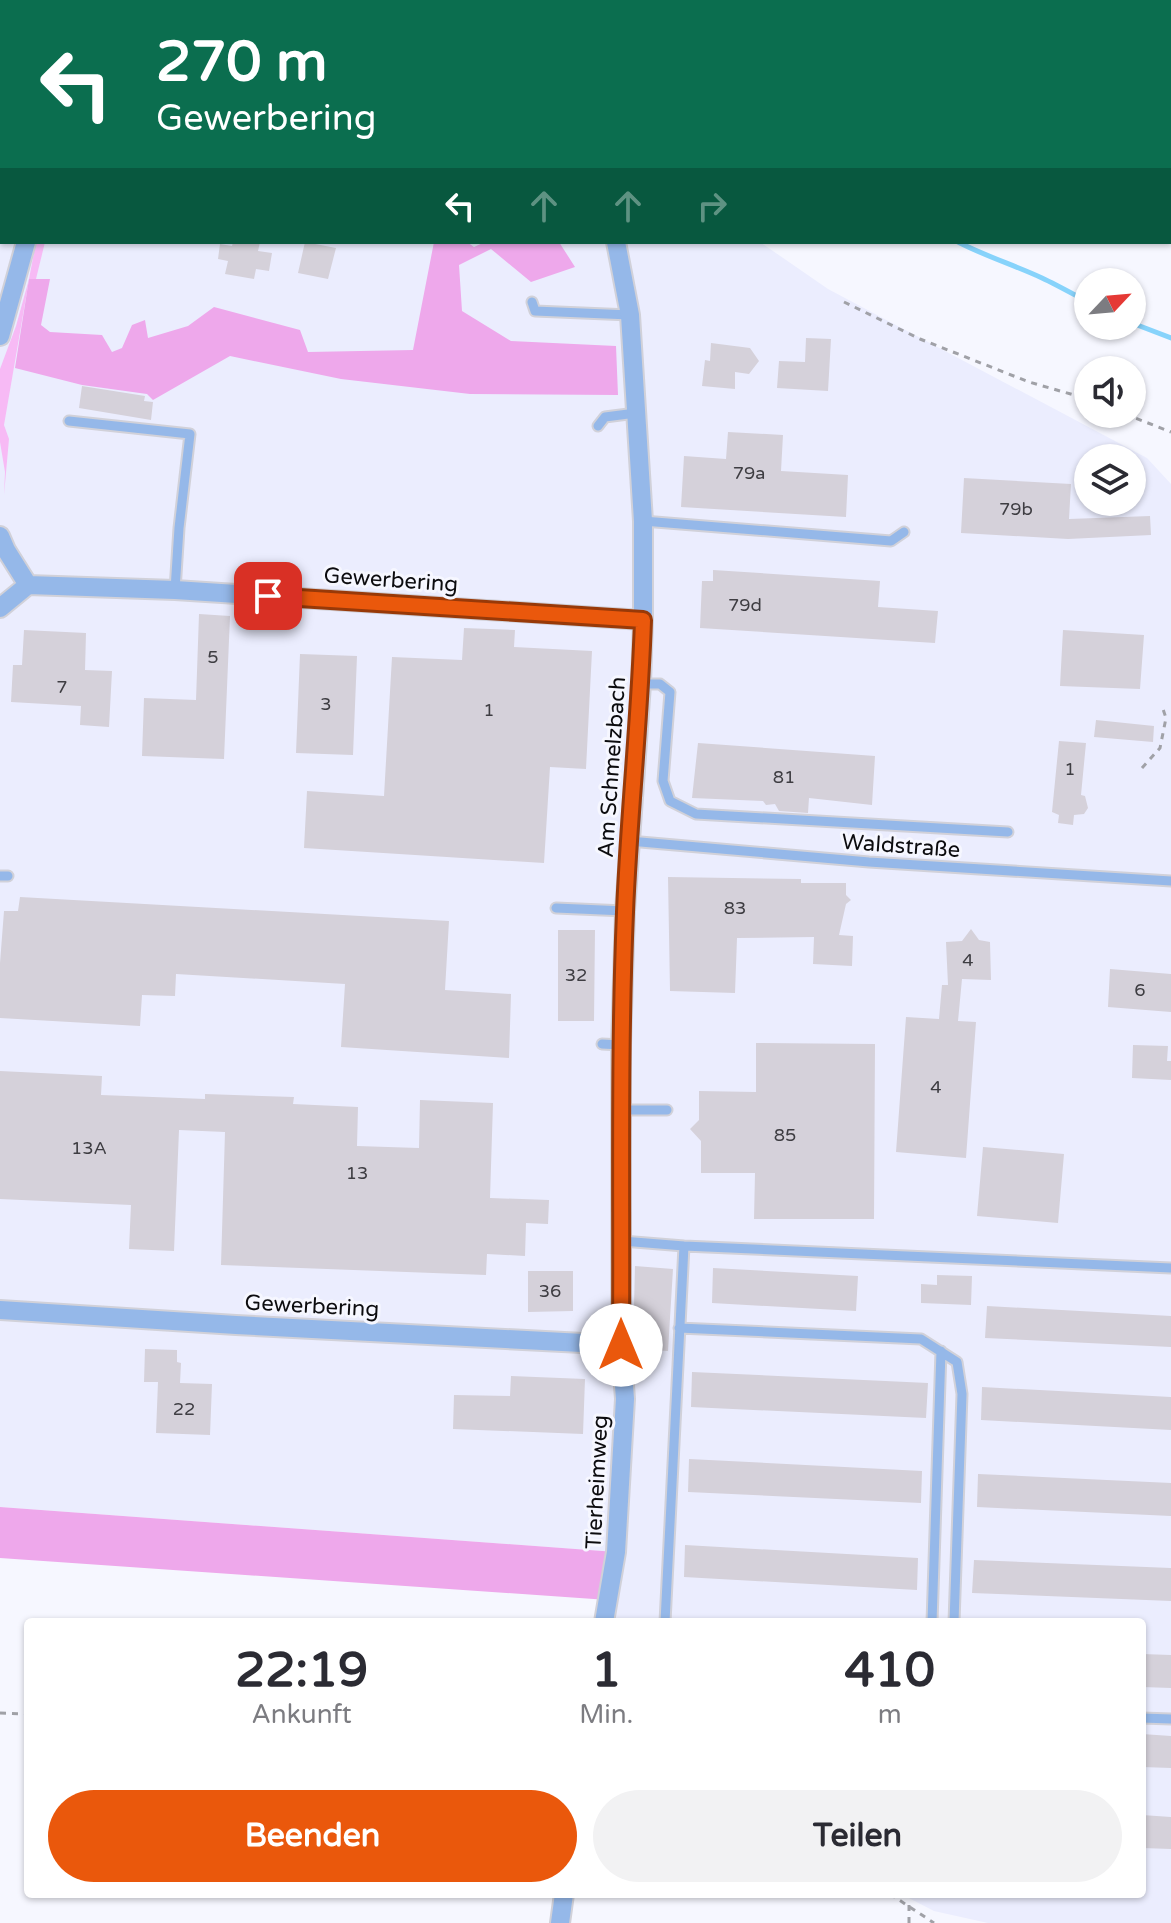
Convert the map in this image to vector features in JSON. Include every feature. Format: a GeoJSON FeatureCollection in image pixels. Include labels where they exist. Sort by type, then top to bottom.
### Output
{"type":"FeatureCollection","features":[{"type":"Feature","properties":{"kind":"street"},"geometry":{"type":"LineString","coordinates":[[0,336],[23,244]]}},
{"type":"Feature","properties":{"kind":"street","name":"Am Schmelzbach"},"geometry":{"type":"LineString","coordinates":[[616,244],[630,315],[643,521],[641,684],[625,911],[611,1045],[621,1110],[621,1345]]}},
{"type":"Feature","properties":{"kind":"street"},"geometry":{"type":"LineString","coordinates":[[0,536],[28,585],[0,608]]}},
{"type":"Feature","properties":{"kind":"street","name":"Gewerbering"},"geometry":{"type":"LineString","coordinates":[[28,585],[175,590],[643,620]]}},
{"type":"Feature","properties":{"kind":"street","name":"Gewerbering"},"geometry":{"type":"LineString","coordinates":[[0,1310],[621,1345]]}},
{"type":"Feature","properties":{"kind":"street","name":"Tierheimweg"},"geometry":{"type":"LineString","coordinates":[[605,1618],[619,1516],[625,1399],[621,1345]]}},
{"type":"Feature","properties":{"kind":"street"},"geometry":{"type":"LineString","coordinates":[[560,1923],[563,1898]]}},
{"type":"Feature","properties":{"kind":"lane"},"geometry":{"type":"LineString","coordinates":[[532,302],[535,311],[630,315]]}},
{"type":"Feature","properties":{"kind":"lane"},"geometry":{"type":"LineString","coordinates":[[598,426],[605,417],[636,413]]}},
{"type":"Feature","properties":{"kind":"lane"},"geometry":{"type":"LineString","coordinates":[[69,421],[190,434],[175,590]]}},
{"type":"Feature","properties":{"kind":"lane"},"geometry":{"type":"LineString","coordinates":[[643,521],[891,541],[904,532]]}},
{"type":"Feature","properties":{"kind":"lane"},"geometry":{"type":"LineString","coordinates":[[641,684],[660,684],[670,692],[663,781],[670,801],[696,814],[1008,832]]}},
{"type":"Feature","properties":{"kind":"lane","name":"Waldstraße"},"geometry":{"type":"LineString","coordinates":[[629,841],[869,862],[1171,881]]}},
{"type":"Feature","properties":{"kind":"lane"},"geometry":{"type":"LineString","coordinates":[[556,908],[625,911]]}},
{"type":"Feature","properties":{"kind":"lane"},"geometry":{"type":"LineString","coordinates":[[621,1110],[667,1110]]}},
{"type":"Feature","properties":{"kind":"lane"},"geometry":{"type":"LineString","coordinates":[[622,1241],[1171,1268]]}},
{"type":"Feature","properties":{"kind":"lane"},"geometry":{"type":"LineString","coordinates":[[665,1618],[684,1246]]}},
{"type":"Feature","properties":{"kind":"lane"},"geometry":{"type":"LineString","coordinates":[[679,1328],[921,1339],[957,1362],[962,1394],[954,1618]]}},
{"type":"Feature","properties":{"kind":"lane"},"geometry":{"type":"LineString","coordinates":[[932,1618],[941,1351]]}},
{"type":"Feature","properties":{"kind":"lane"},"geometry":{"type":"LineString","coordinates":[[1146,1718],[1171,1719]]}},
{"type":"Feature","properties":{"kind":"path"},"geometry":{"type":"LineString","coordinates":[[844,302],[920,339],[1029,382],[1074,395]]}},
{"type":"Feature","properties":{"kind":"path"},"geometry":{"type":"LineString","coordinates":[[1146,422],[1171,432]]}},
{"type":"Feature","properties":{"kind":"path"},"geometry":{"type":"LineString","coordinates":[[1142,768],[1160,748],[1166,718],[1162,706]]}},
{"type":"Feature","properties":{"kind":"path"},"geometry":{"type":"LineString","coordinates":[[0,1713],[24,1714]]}},
{"type":"Feature","properties":{"kind":"path"},"geometry":{"type":"LineString","coordinates":[[897,1898],[934,1923]]}},
{"type":"Feature","properties":{"kind":"path"},"geometry":{"type":"LineString","coordinates":[[909,1905],[909,1923]]}},
{"type":"Feature","properties":{"kind":"shaded area"},"geometry":{"type":"Polygon","coordinates":[[[0,244],[763,244],[828,289],[1074,419],[1074,428],[1090,428],[1121,444],[1074,444],[1074,516],[1146,516],[1146,457],[1171,484],[1171,1923],[988,1923],[934,1911],[909,1898],[1146,1898],[1146,1618],[608,1618],[616,1552],[0,1507],[0,244]]]}},
{"type":"Feature","properties":{"kind":"shaded area"},"geometry":{"type":"Polygon","coordinates":[[[36,244],[45,244],[36,279],[29,280],[4,425],[9,439],[4,495],[0,369],[29,279],[36,244]]]}},
{"type":"Feature","properties":{"kind":"shaded area"},"geometry":{"type":"Polygon","coordinates":[[[434,244],[470,244],[474,247],[481,244],[560,244],[575,267],[531,282],[491,249],[459,265],[462,311],[511,341],[616,346],[618,395],[470,394],[341,379],[230,356],[153,400],[147,394],[82,385],[15,368],[29,279],[50,279],[41,325],[50,332],[102,335],[112,352],[122,348],[132,325],[145,320],[148,338],[188,326],[214,307],[300,330],[308,352],[413,350],[434,244]]]}},
{"type":"Feature","properties":{"kind":"shaded area"},"geometry":{"type":"Polygon","coordinates":[[[0,1507],[616,1552],[608,1600],[0,1558],[0,1507]]]}},
{"type":"Feature","properties":{"kind":"building"},"geometry":{"type":"Polygon","coordinates":[[[220,244],[260,244],[258,251],[272,253],[269,271],[256,269],[254,279],[225,274],[228,261],[218,259],[220,244]]]}},
{"type":"Feature","properties":{"kind":"building"},"geometry":{"type":"Polygon","coordinates":[[[305,244],[336,248],[328,279],[298,273],[305,244]]]}},
{"type":"Feature","properties":{"kind":"building"},"geometry":{"type":"Polygon","coordinates":[[[806,338],[831,339],[828,391],[777,388],[779,361],[805,362],[806,338]]]}},
{"type":"Feature","properties":{"kind":"building"},"geometry":{"type":"Polygon","coordinates":[[[711,343],[750,348],[759,361],[749,374],[735,372],[735,389],[702,386],[705,360],[710,361],[711,343]]]}},
{"type":"Feature","properties":{"kind":"building"},"geometry":{"type":"Polygon","coordinates":[[[82,386],[145,396],[144,401],[153,402],[151,420],[79,408],[82,386]]]}},
{"type":"Feature","properties":{"kind":"building"},"geometry":{"type":"Polygon","coordinates":[[[728,432],[783,435],[781,471],[848,475],[846,517],[681,507],[684,456],[726,459],[728,432]]]}},
{"type":"Feature","properties":{"kind":"building"},"geometry":{"type":"Polygon","coordinates":[[[964,478],[1071,484],[1069,519],[1150,516],[1151,535],[1068,539],[961,533],[964,478]]]}},
{"type":"Feature","properties":{"kind":"building"},"geometry":{"type":"Polygon","coordinates":[[[713,570],[880,581],[878,607],[938,611],[935,643],[700,628],[702,581],[713,581],[713,570]]]}},
{"type":"Feature","properties":{"kind":"building"},"geometry":{"type":"Polygon","coordinates":[[[199,614],[230,616],[224,759],[142,756],[144,698],[196,700],[199,614]]]}},
{"type":"Feature","properties":{"kind":"building"},"geometry":{"type":"Polygon","coordinates":[[[464,628],[515,630],[514,647],[592,651],[586,769],[550,767],[544,863],[304,848],[307,791],[384,796],[392,657],[462,660],[464,628]]]}},
{"type":"Feature","properties":{"kind":"building"},"geometry":{"type":"Polygon","coordinates":[[[24,630],[86,633],[85,670],[112,671],[109,727],[80,725],[81,706],[11,702],[13,665],[22,665],[24,630]]]}},
{"type":"Feature","properties":{"kind":"building"},"geometry":{"type":"Polygon","coordinates":[[[1063,630],[1144,635],[1140,689],[1060,686],[1063,630]]]}},
{"type":"Feature","properties":{"kind":"building"},"geometry":{"type":"Polygon","coordinates":[[[300,654],[357,656],[353,755],[296,753],[300,654]]]}},
{"type":"Feature","properties":{"kind":"building"},"geometry":{"type":"Polygon","coordinates":[[[1096,720],[1154,726],[1153,742],[1094,737],[1096,720]]]}},
{"type":"Feature","properties":{"kind":"building"},"geometry":{"type":"Polygon","coordinates":[[[1059,741],[1086,743],[1081,795],[1085,796],[1088,808],[1084,814],[1074,815],[1073,825],[1058,823],[1059,815],[1052,812],[1059,741]]]}},
{"type":"Feature","properties":{"kind":"building"},"geometry":{"type":"Polygon","coordinates":[[[698,743],[875,756],[872,805],[809,798],[808,813],[779,811],[775,804],[766,805],[763,801],[692,798],[698,743]]]}},
{"type":"Feature","properties":{"kind":"building"},"geometry":{"type":"Polygon","coordinates":[[[668,877],[801,879],[801,883],[846,883],[846,895],[851,900],[846,904],[839,935],[853,936],[852,966],[813,964],[814,937],[737,938],[735,993],[670,991],[668,877]]]}},
{"type":"Feature","properties":{"kind":"building"},"geometry":{"type":"Polygon","coordinates":[[[20,897],[449,921],[445,990],[511,994],[509,1058],[341,1047],[345,984],[176,974],[175,996],[142,995],[140,1026],[0,1018],[4,911],[18,911],[20,897]]]}},
{"type":"Feature","properties":{"kind":"building"},"geometry":{"type":"Polygon","coordinates":[[[971,929],[979,940],[990,942],[991,980],[962,979],[958,1021],[976,1022],[966,1158],[896,1152],[906,1017],[939,1019],[942,985],[948,985],[946,942],[962,941],[971,929]]]}},
{"type":"Feature","properties":{"kind":"building"},"geometry":{"type":"Polygon","coordinates":[[[558,930],[595,930],[594,1021],[558,1021],[558,930]]]}},
{"type":"Feature","properties":{"kind":"building"},"geometry":{"type":"Polygon","coordinates":[[[1110,969],[1171,974],[1171,1012],[1108,1007],[1110,969]]]}},
{"type":"Feature","properties":{"kind":"building"},"geometry":{"type":"Polygon","coordinates":[[[756,1043],[875,1044],[874,1219],[754,1219],[755,1173],[701,1173],[701,1141],[690,1129],[699,1120],[699,1091],[756,1092],[756,1043]]]}},
{"type":"Feature","properties":{"kind":"building"},"geometry":{"type":"Polygon","coordinates":[[[1133,1045],[1168,1046],[1171,1080],[1132,1078],[1133,1045]]]}},
{"type":"Feature","properties":{"kind":"building"},"geometry":{"type":"Polygon","coordinates":[[[0,1071],[102,1076],[101,1095],[205,1099],[205,1094],[294,1097],[293,1104],[358,1107],[357,1146],[419,1148],[420,1100],[493,1103],[490,1198],[549,1200],[548,1224],[526,1223],[525,1256],[487,1254],[486,1275],[221,1265],[225,1132],[179,1130],[174,1251],[129,1249],[131,1205],[0,1199],[0,1071]]]}},
{"type":"Feature","properties":{"kind":"building"},"geometry":{"type":"Polygon","coordinates":[[[983,1147],[1064,1154],[1058,1223],[977,1216],[983,1147]]]}},
{"type":"Feature","properties":{"kind":"building"},"geometry":{"type":"Polygon","coordinates":[[[635,1266],[673,1269],[668,1351],[633,1349],[635,1266]]]}},
{"type":"Feature","properties":{"kind":"building"},"geometry":{"type":"Polygon","coordinates":[[[713,1268],[858,1276],[856,1311],[712,1303],[713,1268]]]}},
{"type":"Feature","properties":{"kind":"building"},"geometry":{"type":"Polygon","coordinates":[[[528,1271],[573,1271],[573,1311],[528,1312],[528,1271]]]}},
{"type":"Feature","properties":{"kind":"building"},"geometry":{"type":"Polygon","coordinates":[[[937,1275],[972,1276],[971,1305],[921,1303],[921,1284],[937,1285],[937,1275]]]}},
{"type":"Feature","properties":{"kind":"building"},"geometry":{"type":"Polygon","coordinates":[[[987,1306],[1171,1316],[1171,1347],[985,1338],[987,1306]]]}},
{"type":"Feature","properties":{"kind":"building"},"geometry":{"type":"Polygon","coordinates":[[[145,1349],[177,1350],[177,1362],[181,1363],[180,1383],[212,1384],[210,1435],[156,1433],[158,1382],[144,1382],[145,1349]]]}},
{"type":"Feature","properties":{"kind":"building"},"geometry":{"type":"Polygon","coordinates":[[[692,1372],[928,1383],[926,1418],[691,1407],[692,1372]]]}},
{"type":"Feature","properties":{"kind":"building"},"geometry":{"type":"Polygon","coordinates":[[[511,1376],[585,1379],[583,1434],[453,1429],[454,1395],[510,1396],[511,1376]]]}},
{"type":"Feature","properties":{"kind":"building"},"geometry":{"type":"Polygon","coordinates":[[[982,1387],[1171,1397],[1171,1430],[981,1420],[982,1387]]]}},
{"type":"Feature","properties":{"kind":"building"},"geometry":{"type":"Polygon","coordinates":[[[689,1459],[922,1471],[921,1503],[688,1492],[689,1459]]]}},
{"type":"Feature","properties":{"kind":"building"},"geometry":{"type":"Polygon","coordinates":[[[978,1474],[1171,1483],[1171,1516],[977,1507],[978,1474]]]}},
{"type":"Feature","properties":{"kind":"building"},"geometry":{"type":"Polygon","coordinates":[[[685,1545],[918,1558],[917,1590],[684,1577],[685,1545]]]}},
{"type":"Feature","properties":{"kind":"building"},"geometry":{"type":"Polygon","coordinates":[[[974,1560],[1171,1568],[1171,1601],[972,1593],[974,1560]]]}},
{"type":"Feature","properties":{"kind":"building"},"geometry":{"type":"Polygon","coordinates":[[[1146,1654],[1171,1655],[1171,1688],[1146,1687],[1146,1654]]]}},
{"type":"Feature","properties":{"kind":"building"},"geometry":{"type":"Polygon","coordinates":[[[1146,1734],[1171,1736],[1171,1768],[1146,1767],[1146,1734]]]}},
{"type":"Feature","properties":{"kind":"building"},"geometry":{"type":"Polygon","coordinates":[[[1146,1815],[1171,1817],[1171,1849],[1146,1848],[1146,1815]]]}},
{"type":"Feature","properties":{"kind":"waterway"},"geometry":{"type":"LineString","coordinates":[[962,244],[1074,295]]}},
{"type":"Feature","properties":{"kind":"waterway"},"geometry":{"type":"LineString","coordinates":[[1146,328],[1171,338]]}},
{"type":"Feature","properties":{"kind":"route"},"geometry":{"type":"LineString","coordinates":[[268,596],[643,620],[621,1018],[621,1345]]}}]}
